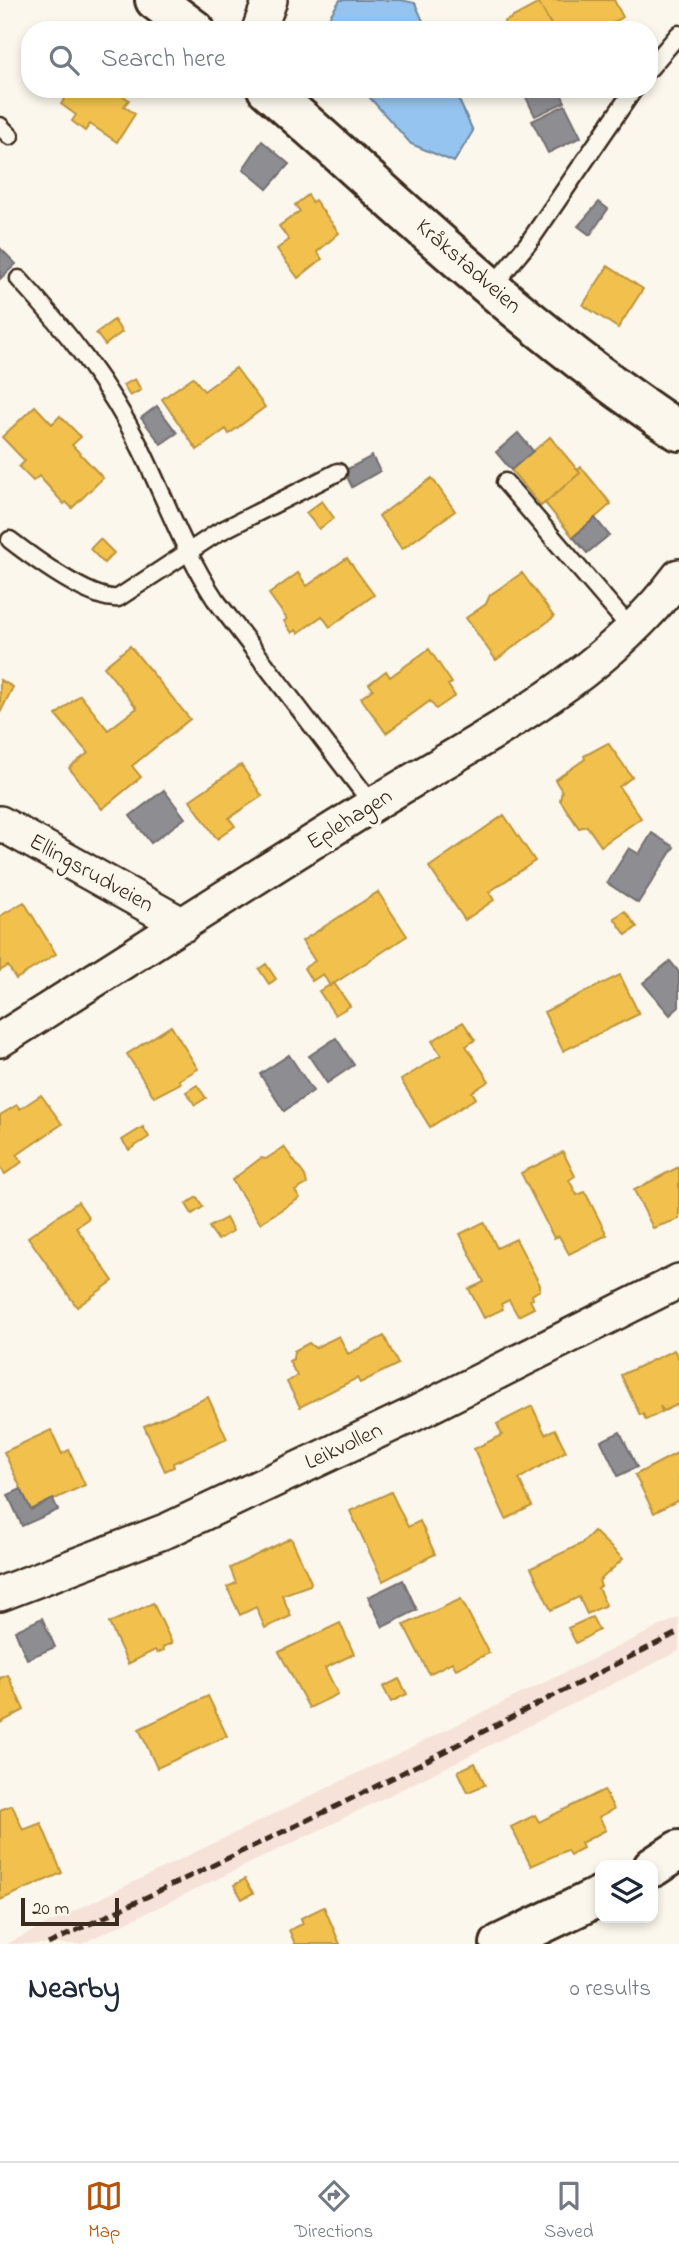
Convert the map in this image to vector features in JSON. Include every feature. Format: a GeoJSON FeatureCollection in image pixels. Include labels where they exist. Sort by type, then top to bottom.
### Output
{"type":"FeatureCollection","features":[{"type":"Feature","properties":{"kind":"main road"},"geometry":{"type":"LineString","coordinates":[[155,0],[183,21]]}},
{"type":"Feature","properties":{"kind":"main road","name":"Kråkstadveien"},"geometry":{"type":"LineString","coordinates":[[277,98],[491,288],[600,375],[679,431]]}},
{"type":"Feature","properties":{"kind":"main road"},"geometry":{"type":"LineString","coordinates":[[658,1864],[679,1850]]}},
{"type":"Feature","properties":{"kind":"main road"},"geometry":{"type":"LineString","coordinates":[[499,1944],[595,1898]]}},
{"type":"Feature","properties":{"kind":"street"},"geometry":{"type":"LineString","coordinates":[[262,21],[270,0]]}},
{"type":"Feature","properties":{"kind":"street","name":"Eplehagen"},"geometry":{"type":"LineString","coordinates":[[0,1040],[373,805],[540,705],[574,681],[632,630],[679,576]]}},
{"type":"Feature","properties":{"kind":"street","name":"Ellingsrudveien"},"geometry":{"type":"LineString","coordinates":[[0,823],[183,925]]}},
{"type":"Feature","properties":{"kind":"street","name":"Leikvollen"},"geometry":{"type":"LineString","coordinates":[[0,1594],[168,1530],[426,1408],[679,1281]]}},
{"type":"Feature","properties":{"kind":"lane"},"geometry":{"type":"LineString","coordinates":[[658,58],[679,34]]}},
{"type":"Feature","properties":{"kind":"lane"},"geometry":{"type":"LineString","coordinates":[[491,288],[529,242],[628,98]]}},
{"type":"Feature","properties":{"kind":"lane"},"geometry":{"type":"LineString","coordinates":[[19,279],[70,335],[106,387],[139,445],[188,552],[215,599],[373,805]]}},
{"type":"Feature","properties":{"kind":"lane"},"geometry":{"type":"LineString","coordinates":[[10,540],[67,578],[107,599],[124,595],[217,533],[338,472]]}},
{"type":"Feature","properties":{"kind":"lane"},"geometry":{"type":"LineString","coordinates":[[505,482],[632,630]]}},
{"type":"Feature","properties":{"kind":"shaded area"},"geometry":{"type":"Polygon","coordinates":[[[679,1617],[679,1651],[332,1824],[81,1944],[6,1944],[679,1617]]]}},
{"type":"Feature","properties":{"kind":"water"},"geometry":{"type":"Polygon","coordinates":[[[340,0],[401,0],[415,3],[423,21],[327,21],[340,0]]]}},
{"type":"Feature","properties":{"kind":"water"},"geometry":{"type":"Polygon","coordinates":[[[370,98],[458,98],[473,131],[454,162],[411,144],[370,98]]]}},
{"type":"Feature","properties":{"kind":"building: Homes"},"geometry":{"type":"Polygon","coordinates":[[[537,0],[614,0],[623,17],[616,21],[549,21],[537,0]]]}},
{"type":"Feature","properties":{"kind":"building: Homes"},"geometry":{"type":"Polygon","coordinates":[[[539,3],[549,21],[506,21],[539,3]]]}},
{"type":"Feature","properties":{"kind":"building: Homes"},"geometry":{"type":"Polygon","coordinates":[[[65,98],[126,98],[129,100],[124,106],[135,114],[117,142],[90,124],[85,131],[72,121],[76,115],[61,104],[65,98]]]}},
{"type":"Feature","properties":{"kind":"building: Homes"},"geometry":{"type":"Polygon","coordinates":[[[308,195],[312,202],[315,200],[339,233],[317,252],[322,259],[298,278],[277,249],[289,240],[279,226],[300,211],[295,205],[308,195]]]}},
{"type":"Feature","properties":{"kind":"building: Homes"},"geometry":{"type":"Polygon","coordinates":[[[608,266],[643,289],[618,328],[583,305],[608,266]]]}},
{"type":"Feature","properties":{"kind":"building: Homes"},"geometry":{"type":"Polygon","coordinates":[[[114,320],[122,332],[105,345],[96,333],[114,320]]]}},
{"type":"Feature","properties":{"kind":"building: Homes"},"geometry":{"type":"Polygon","coordinates":[[[236,368],[265,407],[229,434],[226,429],[197,450],[162,399],[193,377],[204,391],[236,368]]]}},
{"type":"Feature","properties":{"kind":"building: Homes"},"geometry":{"type":"Polygon","coordinates":[[[135,379],[141,390],[130,396],[123,385],[135,379]]]}},
{"type":"Feature","properties":{"kind":"building: Homes"},"geometry":{"type":"Polygon","coordinates":[[[35,406],[52,424],[60,416],[81,437],[72,445],[103,478],[72,508],[66,502],[64,504],[39,476],[33,481],[19,467],[25,461],[2,437],[35,406]]]}},
{"type":"Feature","properties":{"kind":"building: Homes"},"geometry":{"type":"Polygon","coordinates":[[[550,437],[580,473],[541,506],[511,470],[550,437]]]}},
{"type":"Feature","properties":{"kind":"building: Homes"},"geometry":{"type":"Polygon","coordinates":[[[581,467],[611,504],[573,537],[545,503],[580,473],[578,470],[581,467]]]}},
{"type":"Feature","properties":{"kind":"building: Homes"},"geometry":{"type":"Polygon","coordinates":[[[432,478],[455,511],[402,549],[379,516],[432,478]]]}},
{"type":"Feature","properties":{"kind":"building: Homes"},"geometry":{"type":"Polygon","coordinates":[[[322,501],[334,518],[319,529],[306,513],[322,501]]]}},
{"type":"Feature","properties":{"kind":"building: Homes"},"geometry":{"type":"Polygon","coordinates":[[[100,539],[114,553],[104,563],[90,549],[100,539]]]}},
{"type":"Feature","properties":{"kind":"building: Homes"},"geometry":{"type":"Polygon","coordinates":[[[347,558],[374,595],[330,627],[322,616],[298,633],[296,630],[292,633],[284,621],[287,619],[269,594],[298,573],[307,586],[347,558]]]}},
{"type":"Feature","properties":{"kind":"building: Homes"},"geometry":{"type":"Polygon","coordinates":[[[522,573],[554,617],[496,660],[466,618],[486,604],[490,595],[522,573]]]}},
{"type":"Feature","properties":{"kind":"building: Homes"},"geometry":{"type":"Polygon","coordinates":[[[130,646],[190,719],[132,766],[141,777],[102,809],[69,768],[88,753],[56,715],[80,695],[108,730],[137,708],[104,667],[130,646]]]}},
{"type":"Feature","properties":{"kind":"building: Homes"},"geometry":{"type":"Polygon","coordinates":[[[429,649],[452,683],[448,685],[455,696],[436,709],[430,701],[386,733],[361,698],[373,689],[369,684],[386,671],[390,677],[429,649]]]}},
{"type":"Feature","properties":{"kind":"building: Homes"},"geometry":{"type":"Polygon","coordinates":[[[0,680],[13,687],[0,713],[0,680]]]}},
{"type":"Feature","properties":{"kind":"building: Homes"},"geometry":{"type":"Polygon","coordinates":[[[608,743],[632,777],[619,787],[641,818],[601,846],[587,826],[579,828],[560,800],[562,791],[555,780],[585,759],[584,756],[608,743]]]}},
{"type":"Feature","properties":{"kind":"building: Homes"},"geometry":{"type":"Polygon","coordinates":[[[241,765],[262,796],[229,818],[235,826],[217,839],[190,800],[241,765]]]}},
{"type":"Feature","properties":{"kind":"building: Homes"},"geometry":{"type":"Polygon","coordinates":[[[504,815],[535,861],[489,892],[494,900],[465,920],[429,867],[504,815]]]}},
{"type":"Feature","properties":{"kind":"building: Homes"},"geometry":{"type":"Polygon","coordinates":[[[378,892],[407,936],[330,986],[323,974],[312,981],[304,968],[315,961],[302,941],[378,892]]]}},
{"type":"Feature","properties":{"kind":"building: Homes"},"geometry":{"type":"Polygon","coordinates":[[[24,902],[56,954],[16,979],[8,966],[0,971],[0,916],[24,902]]]}},
{"type":"Feature","properties":{"kind":"building: Homes"},"geometry":{"type":"Polygon","coordinates":[[[625,911],[637,927],[626,935],[614,918],[625,911]]]}},
{"type":"Feature","properties":{"kind":"building: Homes"},"geometry":{"type":"Polygon","coordinates":[[[266,964],[276,979],[269,984],[259,969],[266,964]]]}},
{"type":"Feature","properties":{"kind":"building: Homes"},"geometry":{"type":"Polygon","coordinates":[[[620,975],[639,1014],[563,1051],[544,1012],[620,975]]]}},
{"type":"Feature","properties":{"kind":"building: Homes"},"geometry":{"type":"Polygon","coordinates":[[[334,983],[350,1006],[335,1015],[319,991],[334,983]]]}},
{"type":"Feature","properties":{"kind":"building: Homes"},"geometry":{"type":"Polygon","coordinates":[[[463,1022],[475,1040],[466,1046],[489,1081],[472,1092],[476,1098],[430,1127],[401,1080],[441,1055],[432,1041],[463,1022]]]}},
{"type":"Feature","properties":{"kind":"building: Homes"},"geometry":{"type":"Polygon","coordinates":[[[171,1026],[198,1069],[179,1080],[181,1083],[154,1097],[127,1054],[171,1026]]]}},
{"type":"Feature","properties":{"kind":"building: Homes"},"geometry":{"type":"Polygon","coordinates":[[[197,1085],[206,1098],[195,1105],[186,1092],[197,1085]]]}},
{"type":"Feature","properties":{"kind":"building: Homes"},"geometry":{"type":"Polygon","coordinates":[[[41,1095],[62,1124],[17,1155],[22,1162],[5,1174],[0,1167],[0,1115],[17,1105],[20,1109],[41,1095]]]}},
{"type":"Feature","properties":{"kind":"building: Homes"},"geometry":{"type":"Polygon","coordinates":[[[143,1127],[149,1137],[129,1150],[122,1140],[143,1127]]]}},
{"type":"Feature","properties":{"kind":"building: Homes"},"geometry":{"type":"Polygon","coordinates":[[[284,1147],[305,1176],[307,1184],[295,1191],[300,1198],[260,1223],[232,1180],[261,1158],[266,1159],[284,1147]]]}},
{"type":"Feature","properties":{"kind":"building: Homes"},"geometry":{"type":"Polygon","coordinates":[[[563,1152],[575,1176],[569,1180],[577,1195],[585,1192],[607,1235],[569,1254],[559,1236],[554,1238],[521,1173],[563,1152]]]}},
{"type":"Feature","properties":{"kind":"building: Homes"},"geometry":{"type":"Polygon","coordinates":[[[679,1167],[679,1219],[653,1228],[634,1190],[679,1167]]]}},
{"type":"Feature","properties":{"kind":"building: Homes"},"geometry":{"type":"Polygon","coordinates":[[[197,1197],[203,1207],[192,1214],[186,1204],[197,1197]]]}},
{"type":"Feature","properties":{"kind":"building: Homes"},"geometry":{"type":"Polygon","coordinates":[[[78,1202],[89,1218],[76,1227],[113,1281],[77,1307],[28,1237],[78,1202]]]}},
{"type":"Feature","properties":{"kind":"building: Homes"},"geometry":{"type":"Polygon","coordinates":[[[226,1218],[233,1231],[218,1240],[209,1227],[226,1218]]]}},
{"type":"Feature","properties":{"kind":"building: Homes"},"geometry":{"type":"Polygon","coordinates":[[[484,1222],[497,1248],[516,1239],[540,1285],[540,1290],[532,1295],[533,1299],[530,1300],[534,1308],[518,1316],[509,1300],[501,1304],[503,1309],[484,1318],[469,1289],[484,1282],[460,1234],[484,1222]]]}},
{"type":"Feature","properties":{"kind":"building: Homes"},"geometry":{"type":"Polygon","coordinates":[[[339,1336],[348,1354],[384,1336],[398,1364],[360,1383],[357,1378],[300,1407],[287,1382],[297,1376],[289,1361],[293,1359],[294,1351],[309,1343],[315,1348],[339,1336]]]}},
{"type":"Feature","properties":{"kind":"building: Homes"},"geometry":{"type":"Polygon","coordinates":[[[674,1350],[679,1359],[679,1404],[664,1411],[660,1406],[662,1412],[646,1420],[643,1414],[640,1415],[621,1375],[674,1350]]]}},
{"type":"Feature","properties":{"kind":"building: Homes"},"geometry":{"type":"Polygon","coordinates":[[[208,1397],[227,1439],[173,1463],[174,1467],[165,1471],[144,1426],[208,1397]]]}},
{"type":"Feature","properties":{"kind":"building: Homes"},"geometry":{"type":"Polygon","coordinates":[[[532,1406],[545,1434],[555,1429],[566,1451],[519,1479],[532,1506],[506,1519],[474,1449],[502,1435],[497,1424],[532,1406]]]}},
{"type":"Feature","properties":{"kind":"building: Homes"},"geometry":{"type":"Polygon","coordinates":[[[51,1430],[62,1454],[69,1450],[85,1485],[31,1510],[4,1452],[51,1430]]]}},
{"type":"Feature","properties":{"kind":"building: Homes"},"geometry":{"type":"Polygon","coordinates":[[[679,1452],[679,1500],[654,1513],[635,1475],[679,1452]]]}},
{"type":"Feature","properties":{"kind":"building: Homes"},"geometry":{"type":"Polygon","coordinates":[[[391,1492],[408,1527],[420,1521],[435,1554],[383,1581],[350,1511],[391,1492]]]}},
{"type":"Feature","properties":{"kind":"building: Homes"},"geometry":{"type":"Polygon","coordinates":[[[594,1531],[623,1559],[599,1581],[601,1586],[598,1588],[606,1605],[587,1614],[579,1597],[551,1610],[531,1568],[581,1544],[594,1531]]]}},
{"type":"Feature","properties":{"kind":"building: Homes"},"geometry":{"type":"Polygon","coordinates":[[[291,1538],[311,1582],[310,1585],[282,1595],[291,1616],[265,1628],[256,1607],[240,1615],[227,1587],[236,1583],[230,1568],[291,1538]]]}},
{"type":"Feature","properties":{"kind":"building: Homes"},"geometry":{"type":"Polygon","coordinates":[[[461,1599],[489,1653],[456,1669],[452,1662],[429,1674],[404,1625],[461,1599]]]}},
{"type":"Feature","properties":{"kind":"building: Homes"},"geometry":{"type":"Polygon","coordinates":[[[153,1603],[172,1643],[163,1647],[164,1650],[157,1653],[155,1650],[128,1664],[109,1623],[153,1603]]]}},
{"type":"Feature","properties":{"kind":"building: Homes"},"geometry":{"type":"Polygon","coordinates":[[[592,1617],[599,1630],[576,1643],[568,1628],[592,1617]]]}},
{"type":"Feature","properties":{"kind":"building: Homes"},"geometry":{"type":"Polygon","coordinates":[[[340,1623],[354,1654],[325,1668],[338,1694],[309,1708],[279,1652],[340,1623]]]}},
{"type":"Feature","properties":{"kind":"building: Homes"},"geometry":{"type":"Polygon","coordinates":[[[8,1675],[24,1710],[0,1723],[0,1678],[8,1675]]]}},
{"type":"Feature","properties":{"kind":"building: Homes"},"geometry":{"type":"Polygon","coordinates":[[[399,1679],[407,1694],[391,1702],[383,1687],[399,1679]]]}},
{"type":"Feature","properties":{"kind":"building: Homes"},"geometry":{"type":"Polygon","coordinates":[[[208,1696],[227,1736],[157,1768],[139,1729],[208,1696]]]}},
{"type":"Feature","properties":{"kind":"building: Homes"},"geometry":{"type":"Polygon","coordinates":[[[475,1763],[485,1785],[468,1792],[458,1771],[475,1763]]]}},
{"type":"Feature","properties":{"kind":"building: Homes"},"geometry":{"type":"Polygon","coordinates":[[[604,1790],[614,1809],[599,1817],[606,1830],[581,1843],[583,1848],[570,1855],[567,1850],[531,1866],[511,1827],[535,1815],[539,1822],[604,1790]]]}},
{"type":"Feature","properties":{"kind":"building: Homes"},"geometry":{"type":"Polygon","coordinates":[[[12,1805],[23,1830],[41,1823],[62,1873],[0,1900],[0,1810],[12,1805]]]}},
{"type":"Feature","properties":{"kind":"building: Homes"},"geometry":{"type":"Polygon","coordinates":[[[245,1879],[253,1893],[242,1899],[234,1885],[245,1879]]]}},
{"type":"Feature","properties":{"kind":"building: Homes"},"geometry":{"type":"Polygon","coordinates":[[[324,1907],[340,1944],[295,1944],[289,1930],[303,1924],[301,1918],[324,1907]]]}},
{"type":"Feature","properties":{"kind":"building: Industry"},"geometry":{"type":"Polygon","coordinates":[[[526,98],[563,98],[565,102],[535,116],[526,98]]]}},
{"type":"Feature","properties":{"kind":"building: Industry"},"geometry":{"type":"Polygon","coordinates":[[[565,105],[581,137],[548,153],[532,121],[565,105]]]}},
{"type":"Feature","properties":{"kind":"building: Industry"},"geometry":{"type":"Polygon","coordinates":[[[262,141],[289,164],[267,189],[243,169],[262,141]]]}},
{"type":"Feature","properties":{"kind":"building: Industry"},"geometry":{"type":"Polygon","coordinates":[[[599,202],[608,209],[590,235],[578,226],[599,202]]]}},
{"type":"Feature","properties":{"kind":"building: Industry"},"geometry":{"type":"Polygon","coordinates":[[[0,248],[16,264],[0,279],[0,248]]]}},
{"type":"Feature","properties":{"kind":"building: Industry"},"geometry":{"type":"Polygon","coordinates":[[[157,406],[177,433],[161,444],[141,418],[157,406]]]}},
{"type":"Feature","properties":{"kind":"building: Industry"},"geometry":{"type":"Polygon","coordinates":[[[518,433],[533,451],[511,470],[496,452],[518,433]]]}},
{"type":"Feature","properties":{"kind":"building: Industry"},"geometry":{"type":"Polygon","coordinates":[[[372,456],[380,471],[352,487],[344,471],[372,456]]]}},
{"type":"Feature","properties":{"kind":"building: Industry"},"geometry":{"type":"Polygon","coordinates":[[[595,518],[609,535],[587,553],[573,537],[595,518]]]}},
{"type":"Feature","properties":{"kind":"building: Industry"},"geometry":{"type":"Polygon","coordinates":[[[164,790],[185,818],[151,843],[130,816],[164,790]]]}},
{"type":"Feature","properties":{"kind":"building: Industry"},"geometry":{"type":"Polygon","coordinates":[[[652,833],[674,847],[638,903],[607,883],[629,848],[639,854],[652,833]]]}},
{"type":"Feature","properties":{"kind":"building: Industry"},"geometry":{"type":"Polygon","coordinates":[[[670,961],[679,972],[679,1007],[670,1015],[643,983],[670,961]]]}},
{"type":"Feature","properties":{"kind":"building: Industry"},"geometry":{"type":"Polygon","coordinates":[[[336,1038],[354,1065],[327,1083],[309,1056],[336,1038]]]}},
{"type":"Feature","properties":{"kind":"building: Industry"},"geometry":{"type":"Polygon","coordinates":[[[289,1055],[313,1091],[284,1111],[260,1074],[289,1055]]]}},
{"type":"Feature","properties":{"kind":"building: Industry"},"geometry":{"type":"Polygon","coordinates":[[[620,1432],[637,1467],[618,1476],[601,1441],[620,1432]]]}},
{"type":"Feature","properties":{"kind":"building: Industry"},"geometry":{"type":"Polygon","coordinates":[[[21,1489],[31,1510],[53,1499],[58,1510],[22,1526],[8,1495],[21,1489]]]}},
{"type":"Feature","properties":{"kind":"building: Industry"},"geometry":{"type":"Polygon","coordinates":[[[403,1580],[417,1610],[383,1627],[368,1597],[403,1580]]]}},
{"type":"Feature","properties":{"kind":"building: Industry"},"geometry":{"type":"Polygon","coordinates":[[[42,1618],[55,1647],[27,1659],[15,1631],[42,1618]]]}},
{"type":"Feature","properties":{"kind":"railway"},"geometry":{"type":"LineString","coordinates":[[48,1944],[339,1805],[679,1632]]}}]}
